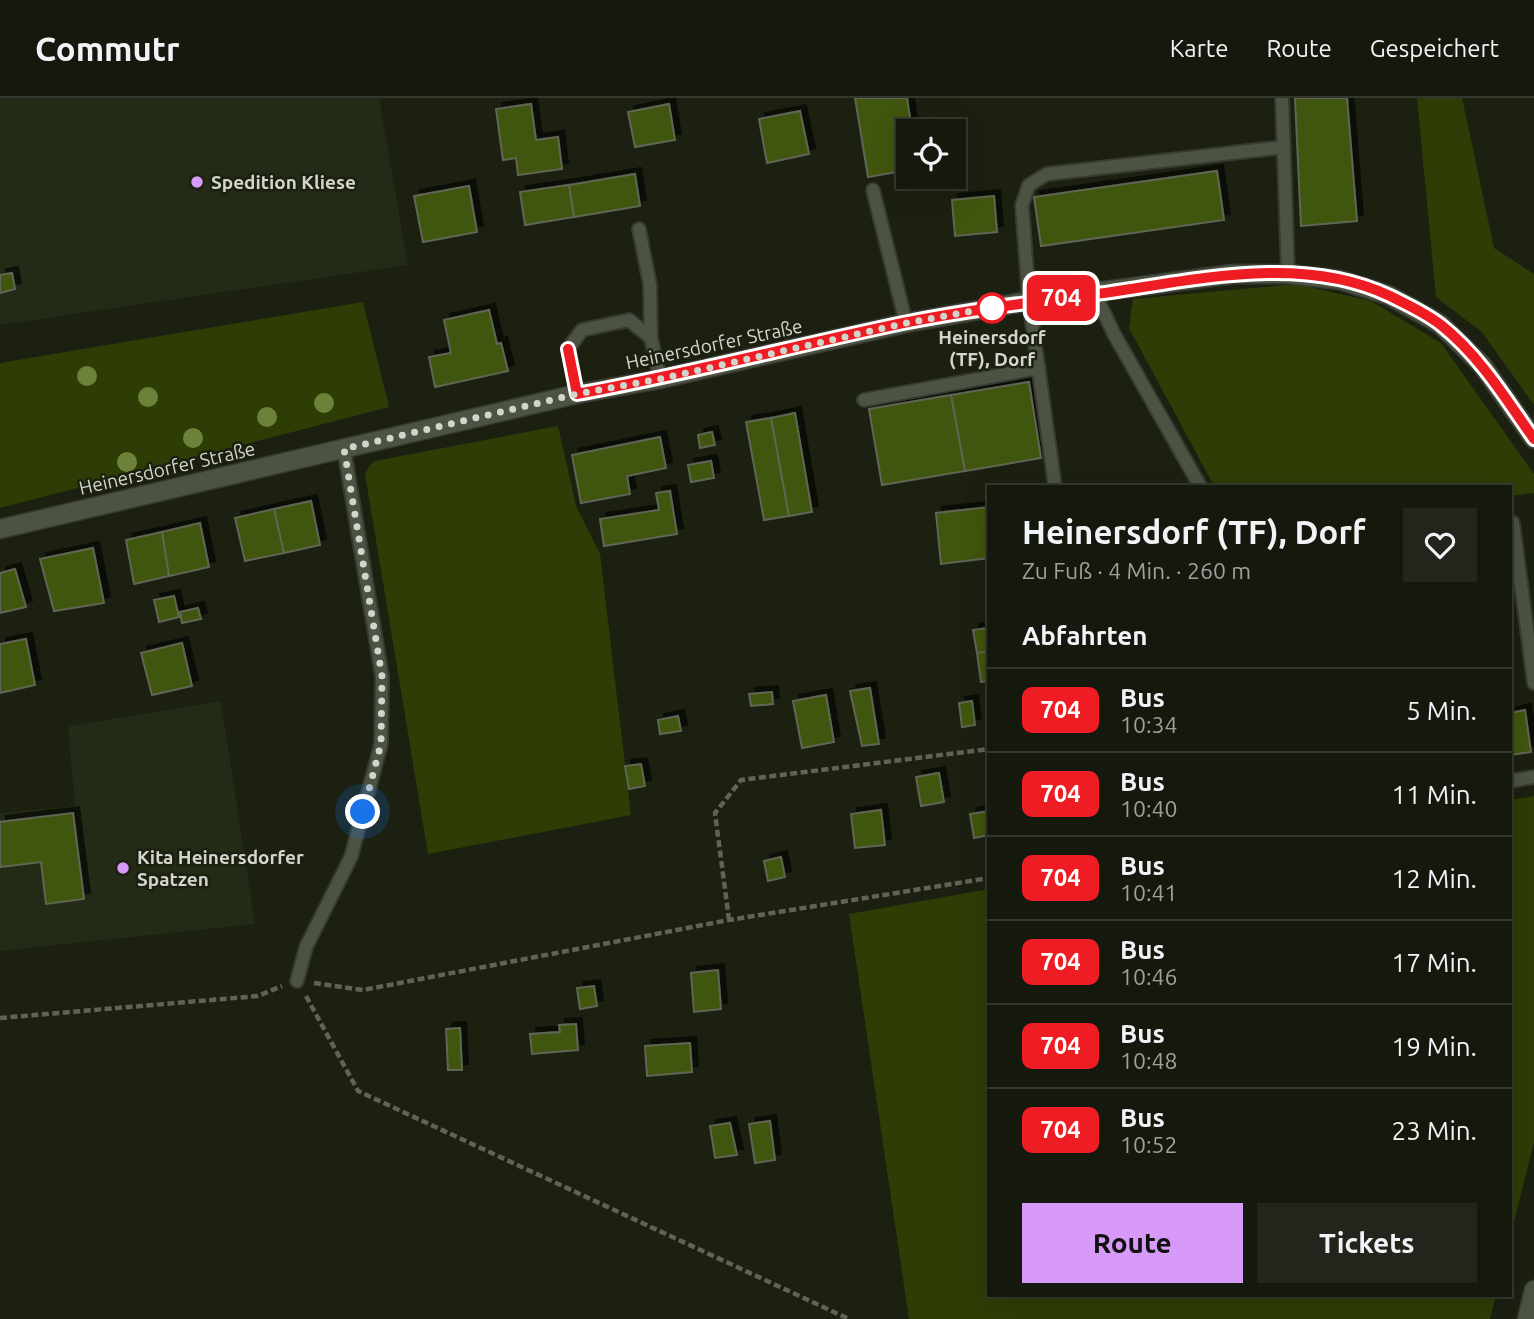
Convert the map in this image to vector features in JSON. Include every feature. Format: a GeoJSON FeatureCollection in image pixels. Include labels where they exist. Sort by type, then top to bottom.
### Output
{"type":"FeatureCollection","features":[{"type":"Feature","properties":{"kind":"street","name":"Heinersdorfer Straße"},"geometry":{"type":"LineString","coordinates":[[0,529],[577,394],[660,379],[906,323],[1029,301],[1233,274],[1288,274],[1340,280],[1388,295],[1440,324],[1482,365],[1534,439]]}},
{"type":"Feature","properties":{"kind":"street"},"geometry":{"type":"LineString","coordinates":[[1527,1319],[1534,1290]]}},
{"type":"Feature","properties":{"kind":"lane"},"geometry":{"type":"LineString","coordinates":[[1282,98],[1288,274]]}},
{"type":"Feature","properties":{"kind":"lane"},"geometry":{"type":"LineString","coordinates":[[1055,485],[1029,301],[1022,205],[1029,185],[1047,174],[1284,147]]}},
{"type":"Feature","properties":{"kind":"lane"},"geometry":{"type":"LineString","coordinates":[[873,190],[906,323]]}},
{"type":"Feature","properties":{"kind":"lane"},"geometry":{"type":"LineString","coordinates":[[639,229],[650,285],[650,338],[660,379]]}},
{"type":"Feature","properties":{"kind":"lane"},"geometry":{"type":"LineString","coordinates":[[1095,294],[1114,334],[1199,485]]}},
{"type":"Feature","properties":{"kind":"lane"},"geometry":{"type":"LineString","coordinates":[[577,394],[568,349],[582,330],[629,320],[650,338]]}},
{"type":"Feature","properties":{"kind":"lane"},"geometry":{"type":"LineString","coordinates":[[864,400],[1039,368]]}},
{"type":"Feature","properties":{"kind":"lane"},"geometry":{"type":"LineString","coordinates":[[297,981],[306,947],[351,857],[381,744],[382,676],[344,449]]}},
{"type":"Feature","properties":{"kind":"lane"},"geometry":{"type":"LineString","coordinates":[[1512,523],[1534,683]]}},
{"type":"Feature","properties":{"kind":"lane"},"geometry":{"type":"LineString","coordinates":[[1512,781],[1534,777]]}},
{"type":"Feature","properties":{"kind":"path"},"geometry":{"type":"LineString","coordinates":[[729,920],[715,813],[741,780],[987,749]]}},
{"type":"Feature","properties":{"kind":"path"},"geometry":{"type":"LineString","coordinates":[[0,1018],[258,996],[297,981],[363,990],[729,920],[987,878]]}},
{"type":"Feature","properties":{"kind":"path"},"geometry":{"type":"LineString","coordinates":[[297,981],[358,1091],[849,1319]]}},
{"type":"Feature","properties":{"kind":"shaded area","name":"Spedition Kliese"},"geometry":{"type":"Polygon","coordinates":[[[0,98],[379,98],[408,265],[0,325],[0,98]]]}},
{"type":"Feature","properties":{"kind":"shaded area","name":"Kita Heinersdorfer Spatzen"},"geometry":{"type":"Polygon","coordinates":[[[221,701],[255,924],[0,951],[0,813],[75,806],[68,726],[221,701]]]}},
{"type":"Feature","properties":{"kind":"green space"},"geometry":{"type":"Polygon","coordinates":[[[1417,98],[1462,98],[1494,248],[1534,274],[1534,405],[1482,332],[1436,297],[1417,98]]]}},
{"type":"Feature","properties":{"kind":"green space"},"geometry":{"type":"Polygon","coordinates":[[[1296,284],[1371,301],[1441,343],[1534,474],[1534,493],[1512,496],[1512,485],[1213,485],[1129,328],[1133,299],[1296,284]]]}},
{"type":"Feature","properties":{"kind":"green space"},"geometry":{"type":"Polygon","coordinates":[[[363,302],[389,407],[0,508],[0,363],[363,302]]]}},
{"type":"Feature","properties":{"kind":"green space"},"geometry":{"type":"Polygon","coordinates":[[[558,426],[576,506],[600,554],[631,815],[428,854],[365,474],[375,461],[558,426]]]}},
{"type":"Feature","properties":{"kind":"green space"},"geometry":{"type":"Polygon","coordinates":[[[1534,796],[1534,1142],[1512,1230],[1512,800],[1534,796]]]}},
{"type":"Feature","properties":{"kind":"green space"},"geometry":{"type":"Polygon","coordinates":[[[987,889],[987,1297],[1496,1297],[1490,1319],[909,1319],[849,914],[987,889]]]}},
{"type":"Feature","properties":{"kind":"building"},"geometry":{"type":"Polygon","coordinates":[[[855,98],[907,98],[910,119],[896,119],[896,172],[868,177],[855,98]]]}},
{"type":"Feature","properties":{"kind":"building"},"geometry":{"type":"Polygon","coordinates":[[[1295,98],[1347,98],[1357,221],[1301,226],[1295,98]]]}},
{"type":"Feature","properties":{"kind":"building"},"geometry":{"type":"Polygon","coordinates":[[[531,104],[536,140],[558,137],[562,169],[518,175],[516,158],[503,160],[496,109],[531,104]]]}},
{"type":"Feature","properties":{"kind":"building"},"geometry":{"type":"Polygon","coordinates":[[[669,104],[675,140],[635,147],[628,112],[669,104]]]}},
{"type":"Feature","properties":{"kind":"building"},"geometry":{"type":"Polygon","coordinates":[[[800,111],[809,154],[767,163],[759,119],[800,111]]]}},
{"type":"Feature","properties":{"kind":"building"},"geometry":{"type":"Polygon","coordinates":[[[1217,171],[1224,220],[1041,246],[1034,197],[1217,171]]]}},
{"type":"Feature","properties":{"kind":"building"},"geometry":{"type":"Polygon","coordinates":[[[635,174],[640,206],[574,217],[569,185],[635,174]]]}},
{"type":"Feature","properties":{"kind":"building"},"geometry":{"type":"Polygon","coordinates":[[[569,185],[574,217],[525,225],[520,192],[569,185]]]}},
{"type":"Feature","properties":{"kind":"building"},"geometry":{"type":"Polygon","coordinates":[[[469,186],[477,232],[423,242],[414,196],[469,186]]]}},
{"type":"Feature","properties":{"kind":"building"},"geometry":{"type":"Polygon","coordinates":[[[994,196],[997,232],[955,236],[952,200],[994,196]]]}},
{"type":"Feature","properties":{"kind":"building"},"geometry":{"type":"Polygon","coordinates":[[[12,273],[15,289],[0,293],[0,275],[12,273]]]}},
{"type":"Feature","properties":{"kind":"building"},"geometry":{"type":"Polygon","coordinates":[[[489,310],[497,344],[501,343],[508,371],[435,387],[429,357],[451,353],[444,320],[489,310]]]}},
{"type":"Feature","properties":{"kind":"building"},"geometry":{"type":"Polygon","coordinates":[[[1029,382],[1041,458],[965,471],[951,395],[1029,382]]]}},
{"type":"Feature","properties":{"kind":"building"},"geometry":{"type":"Polygon","coordinates":[[[951,395],[965,471],[882,485],[869,409],[951,395]]]}},
{"type":"Feature","properties":{"kind":"building"},"geometry":{"type":"Polygon","coordinates":[[[795,413],[812,512],[789,516],[771,418],[795,413]]]}},
{"type":"Feature","properties":{"kind":"building"},"geometry":{"type":"Polygon","coordinates":[[[771,418],[789,516],[764,520],[746,422],[771,418]]]}},
{"type":"Feature","properties":{"kind":"building"},"geometry":{"type":"Polygon","coordinates":[[[712,432],[715,445],[700,448],[698,435],[712,432]]]}},
{"type":"Feature","properties":{"kind":"building"},"geometry":{"type":"Polygon","coordinates":[[[660,437],[666,468],[627,476],[630,494],[581,503],[572,455],[660,437]]]}},
{"type":"Feature","properties":{"kind":"building"},"geometry":{"type":"Polygon","coordinates":[[[711,461],[714,478],[691,482],[688,465],[711,461]]]}},
{"type":"Feature","properties":{"kind":"building"},"geometry":{"type":"Polygon","coordinates":[[[670,491],[677,534],[604,546],[600,519],[659,510],[656,493],[670,491]]]}},
{"type":"Feature","properties":{"kind":"building"},"geometry":{"type":"Polygon","coordinates":[[[311,501],[320,545],[284,553],[274,509],[311,501]]]}},
{"type":"Feature","properties":{"kind":"building"},"geometry":{"type":"Polygon","coordinates":[[[987,507],[987,558],[941,564],[936,513],[987,507]]]}},
{"type":"Feature","properties":{"kind":"building"},"geometry":{"type":"Polygon","coordinates":[[[274,509],[284,553],[245,561],[235,518],[274,509]]]}},
{"type":"Feature","properties":{"kind":"building"},"geometry":{"type":"Polygon","coordinates":[[[200,523],[209,567],[169,576],[162,532],[200,523]]]}},
{"type":"Feature","properties":{"kind":"building"},"geometry":{"type":"Polygon","coordinates":[[[162,532],[169,576],[134,584],[126,540],[162,532]]]}},
{"type":"Feature","properties":{"kind":"building"},"geometry":{"type":"Polygon","coordinates":[[[93,548],[104,603],[54,611],[40,559],[93,548]]]}},
{"type":"Feature","properties":{"kind":"building"},"geometry":{"type":"Polygon","coordinates":[[[15,569],[26,607],[0,613],[0,573],[15,569]]]}},
{"type":"Feature","properties":{"kind":"building"},"geometry":{"type":"Polygon","coordinates":[[[174,596],[179,617],[159,622],[154,600],[174,596]]]}},
{"type":"Feature","properties":{"kind":"building"},"geometry":{"type":"Polygon","coordinates":[[[198,608],[201,619],[182,623],[180,612],[198,608]]]}},
{"type":"Feature","properties":{"kind":"building"},"geometry":{"type":"Polygon","coordinates":[[[987,628],[987,651],[977,653],[973,630],[987,628]]]}},
{"type":"Feature","properties":{"kind":"building"},"geometry":{"type":"Polygon","coordinates":[[[26,639],[35,685],[0,693],[0,644],[26,639]]]}},
{"type":"Feature","properties":{"kind":"building"},"geometry":{"type":"Polygon","coordinates":[[[182,643],[192,686],[152,695],[141,653],[182,643]]]}},
{"type":"Feature","properties":{"kind":"building"},"geometry":{"type":"Polygon","coordinates":[[[987,651],[987,681],[981,682],[977,653],[987,651]]]}},
{"type":"Feature","properties":{"kind":"building"},"geometry":{"type":"Polygon","coordinates":[[[870,688],[879,744],[862,746],[850,691],[870,688]]]}},
{"type":"Feature","properties":{"kind":"building"},"geometry":{"type":"Polygon","coordinates":[[[772,692],[773,704],[751,706],[749,694],[772,692]]]}},
{"type":"Feature","properties":{"kind":"building"},"geometry":{"type":"Polygon","coordinates":[[[826,695],[834,742],[802,748],[793,701],[826,695]]]}},
{"type":"Feature","properties":{"kind":"building"},"geometry":{"type":"Polygon","coordinates":[[[972,701],[975,725],[962,727],[959,703],[972,701]]]}},
{"type":"Feature","properties":{"kind":"building"},"geometry":{"type":"Polygon","coordinates":[[[1525,710],[1531,752],[1512,755],[1512,713],[1525,710]]]}},
{"type":"Feature","properties":{"kind":"building"},"geometry":{"type":"Polygon","coordinates":[[[678,716],[681,731],[660,734],[658,720],[678,716]]]}},
{"type":"Feature","properties":{"kind":"building"},"geometry":{"type":"Polygon","coordinates":[[[641,764],[645,786],[629,789],[625,766],[641,764]]]}},
{"type":"Feature","properties":{"kind":"building"},"geometry":{"type":"Polygon","coordinates":[[[939,773],[944,802],[921,806],[916,777],[939,773]]]}},
{"type":"Feature","properties":{"kind":"building"},"geometry":{"type":"Polygon","coordinates":[[[881,810],[885,845],[855,848],[851,814],[881,810]]]}},
{"type":"Feature","properties":{"kind":"building"},"geometry":{"type":"Polygon","coordinates":[[[987,811],[987,835],[974,838],[970,814],[987,811]]]}},
{"type":"Feature","properties":{"kind":"building"},"geometry":{"type":"Polygon","coordinates":[[[73,813],[84,899],[46,904],[41,862],[0,867],[0,822],[73,813]]]}},
{"type":"Feature","properties":{"kind":"building"},"geometry":{"type":"Polygon","coordinates":[[[781,857],[785,877],[768,881],[764,861],[781,857]]]}},
{"type":"Feature","properties":{"kind":"building"},"geometry":{"type":"Polygon","coordinates":[[[718,970],[721,1009],[694,1012],[691,973],[718,970]]]}},
{"type":"Feature","properties":{"kind":"building"},"geometry":{"type":"Polygon","coordinates":[[[594,986],[597,1006],[580,1009],[577,988],[594,986]]]}},
{"type":"Feature","properties":{"kind":"building"},"geometry":{"type":"Polygon","coordinates":[[[576,1024],[578,1050],[532,1054],[530,1034],[560,1032],[559,1025],[576,1024]]]}},
{"type":"Feature","properties":{"kind":"building"},"geometry":{"type":"Polygon","coordinates":[[[460,1028],[462,1070],[448,1070],[446,1029],[460,1028]]]}},
{"type":"Feature","properties":{"kind":"building"},"geometry":{"type":"Polygon","coordinates":[[[690,1043],[692,1072],[647,1076],[645,1046],[690,1043]]]}},
{"type":"Feature","properties":{"kind":"building"},"geometry":{"type":"Polygon","coordinates":[[[770,1121],[775,1160],[755,1163],[749,1124],[770,1121]]]}},
{"type":"Feature","properties":{"kind":"building"},"geometry":{"type":"Polygon","coordinates":[[[730,1123],[737,1155],[715,1158],[710,1126],[730,1123]]]}},
{"type":"Feature","properties":{"kind":"bus line","name":"704"},"geometry":{"type":"LineString","coordinates":[[568,349],[577,394],[660,379],[906,323],[1029,301],[1233,274],[1288,274],[1340,280],[1388,295],[1440,324],[1482,365],[1534,439]]}},
{"type":"Feature","properties":{"kind":"place","name":"Spedition Kliese"},"geometry":{"type":"Point","coordinates":[197,182]}},
{"type":"Feature","properties":{"kind":"place","name":"Heinersdorf (TF), Dorf"},"geometry":{"type":"Point","coordinates":[992,308]}},
{"type":"Feature","properties":{"kind":"place","name":"Kita Heinersdorfer Spatzen"},"geometry":{"type":"Point","coordinates":[123,868]}},
{"type":"Feature","properties":{"kind":"route"},"geometry":{"type":"LineString","coordinates":[[363,812],[381,744],[382,676],[344,449],[577,394],[660,379],[906,323],[994,307],[992,308]]}}]}
